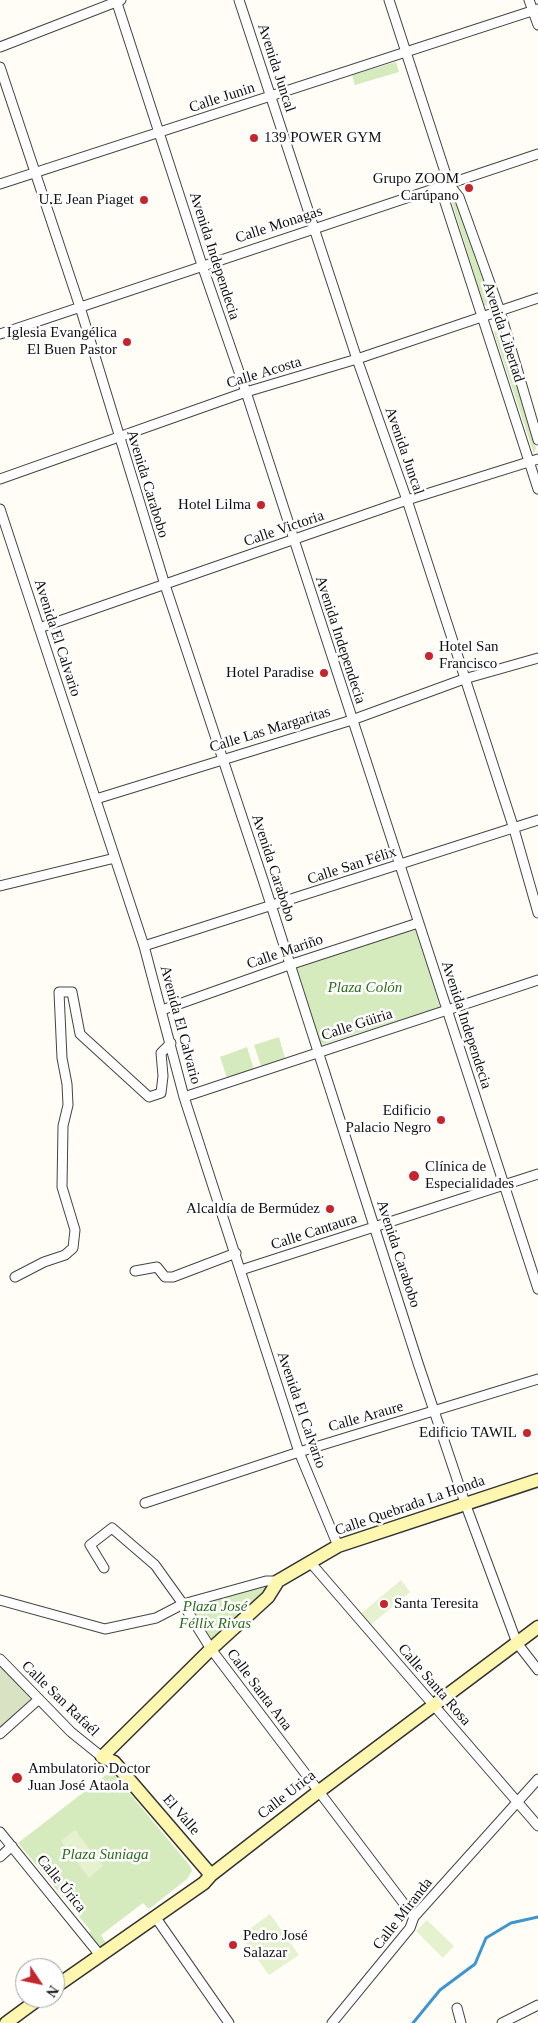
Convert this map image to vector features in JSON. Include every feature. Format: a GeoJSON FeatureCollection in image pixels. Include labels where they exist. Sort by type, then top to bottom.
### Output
{"type":"FeatureCollection","features":[{"type":"Feature","properties":{"kind":"main road","name":"Calle Quebrada La Honda"},"geometry":{"type":"LineString","coordinates":[[102,1757],[211,1649],[268,1597],[278,1582],[338,1546],[538,1480]]}},
{"type":"Feature","properties":{"kind":"main road","name":"Calle Urica"},"geometry":{"type":"LineString","coordinates":[[65,1980],[99,1954],[156,1918],[204,1883],[211,1875],[318,1792],[538,1627]]}},
{"type":"Feature","properties":{"kind":"main road","name":"El Valle"},"geometry":{"type":"LineString","coordinates":[[102,1757],[114,1762],[211,1875]]}},
{"type":"Feature","properties":{"kind":"main road"},"geometry":{"type":"LineString","coordinates":[[6,2023],[26,2008]]}},
{"type":"Feature","properties":{"kind":"street","name":"Avenida Juncal"},"geometry":{"type":"LineString","coordinates":[[239,0],[316,228],[357,359],[407,500],[514,830],[538,913]]}},
{"type":"Feature","properties":{"kind":"street","name":"Avenida Libertad"},"geometry":{"type":"LineString","coordinates":[[389,0],[449,184],[459,197],[500,311],[538,440]]}},
{"type":"Feature","properties":{"kind":"street"},"geometry":{"type":"LineString","coordinates":[[529,0],[536,9],[538,25]]}},
{"type":"Feature","properties":{"kind":"street"},"geometry":{"type":"LineString","coordinates":[[0,48],[118,1]]}},
{"type":"Feature","properties":{"kind":"street","name":"Avenida Independecia"},"geometry":{"type":"LineString","coordinates":[[118,1],[202,265],[246,392],[538,1289]]}},
{"type":"Feature","properties":{"kind":"street","name":"Calle Junin"},"geometry":{"type":"LineString","coordinates":[[0,184],[536,9]]}},
{"type":"Feature","properties":{"kind":"street","name":"Avenida Carabobo"},"geometry":{"type":"LineString","coordinates":[[0,67],[80,307],[118,438],[164,584],[272,906],[289,965],[434,1412],[465,1503],[517,1643],[538,1670]]}},
{"type":"Feature","properties":{"kind":"street","name":"Calle Monagas"},"geometry":{"type":"LineString","coordinates":[[0,334],[538,154]]}},
{"type":"Feature","properties":{"kind":"street","name":"Avenida Libertad"},"geometry":{"type":"LineString","coordinates":[[449,184],[444,199],[534,460],[538,490]]}},
{"type":"Feature","properties":{"kind":"street","name":"Calle Acosta"},"geometry":{"type":"LineString","coordinates":[[0,479],[246,392],[357,359],[538,298]]}},
{"type":"Feature","properties":{"kind":"street","name":"Calle Victoria"},"geometry":{"type":"LineString","coordinates":[[39,628],[407,500],[534,460]]}},
{"type":"Feature","properties":{"kind":"street","name":"Avenida El Calvario"},"geometry":{"type":"LineString","coordinates":[[0,509],[144,946],[184,1097],[299,1452],[338,1546]]}},
{"type":"Feature","properties":{"kind":"street","name":"Calle Las Margaritas"},"geometry":{"type":"LineString","coordinates":[[96,799],[352,720],[464,679],[538,658]]}},
{"type":"Feature","properties":{"kind":"street","name":"Calle San Félix"},"geometry":{"type":"LineString","coordinates":[[144,946],[514,830],[538,820]]}},
{"type":"Feature","properties":{"kind":"street"},"geometry":{"type":"LineString","coordinates":[[0,886],[115,858]]}},
{"type":"Feature","properties":{"kind":"street","name":"Calle Mariño"},"geometry":{"type":"LineString","coordinates":[[162,1010],[289,965],[418,923]]}},
{"type":"Feature","properties":{"kind":"street","name":"Calle Güiria"},"geometry":{"type":"LineString","coordinates":[[184,1097],[538,980]]}},
{"type":"Feature","properties":{"kind":"street"},"geometry":{"type":"LineString","coordinates":[[15,1277],[44,1262],[65,1255],[73,1248],[75,1230],[62,1187],[63,1126],[68,1105],[67,1084],[62,1058],[59,992],[72,992],[80,1034],[149,1097],[161,1093],[163,1076],[160,1053],[171,1043]]}},
{"type":"Feature","properties":{"kind":"street","name":"Calle Cantaura"},"geometry":{"type":"LineString","coordinates":[[241,1270],[538,1174]]}},
{"type":"Feature","properties":{"kind":"street"},"geometry":{"type":"LineString","coordinates":[[135,1271],[157,1267],[165,1277],[173,1278],[236,1253]]}},
{"type":"Feature","properties":{"kind":"street","name":"Calle Araure"},"geometry":{"type":"LineString","coordinates":[[145,1503],[299,1452],[538,1379]]}},
{"type":"Feature","properties":{"kind":"street","name":"Calle Santa Ana"},"geometry":{"type":"LineString","coordinates":[[104,1568],[90,1545],[112,1528],[155,1565],[183,1604],[211,1649],[414,1917]]}},
{"type":"Feature","properties":{"kind":"street","name":"Calle Santa Rosa"},"geometry":{"type":"LineString","coordinates":[[310,1562],[537,1823]]}},
{"type":"Feature","properties":{"kind":"street"},"geometry":{"type":"LineString","coordinates":[[0,1600],[104,1628],[156,1618],[183,1604],[266,1581],[278,1582]]}},
{"type":"Feature","properties":{"kind":"street","name":"Calle San Rafaél"},"geometry":{"type":"LineString","coordinates":[[0,1659],[71,1732],[102,1757]]}},
{"type":"Feature","properties":{"kind":"street"},"geometry":{"type":"LineString","coordinates":[[0,1734],[39,1699]]}},
{"type":"Feature","properties":{"kind":"street","name":"Calle Miranda"},"geometry":{"type":"LineString","coordinates":[[332,2023],[410,1928],[414,1917],[538,1779]]}},
{"type":"Feature","properties":{"kind":"street","name":"Calle Úrica"},"geometry":{"type":"LineString","coordinates":[[0,1832],[99,1954]]}},
{"type":"Feature","properties":{"kind":"street"},"geometry":{"type":"LineString","coordinates":[[0,1857],[12,1846]]}},
{"type":"Feature","properties":{"kind":"street"},"geometry":{"type":"LineString","coordinates":[[156,1918],[229,2023]]}},
{"type":"Feature","properties":{"kind":"street"},"geometry":{"type":"LineString","coordinates":[[502,2023],[518,2020],[538,2005]]}},
{"type":"Feature","properties":{"kind":"street"},"geometry":{"type":"LineString","coordinates":[[457,2008],[461,2023]]}},
{"type":"Feature","properties":{"kind":"green space"},"geometry":{"type":"Polygon","coordinates":[[[396,62],[399,72],[355,85],[352,75],[396,62]]]}},
{"type":"Feature","properties":{"kind":"green space"},"geometry":{"type":"Polygon","coordinates":[[[453,196],[462,215],[492,303],[490,306],[484,305],[451,200],[453,196]]]}},
{"type":"Feature","properties":{"kind":"green space"},"geometry":{"type":"Polygon","coordinates":[[[498,327],[536,448],[534,454],[494,333],[498,327]]]}},
{"type":"Feature","properties":{"kind":"green space","name":"Plaza Colón"},"geometry":{"type":"Polygon","coordinates":[[[416,927],[440,1007],[321,1045],[296,965],[416,927]]]}},
{"type":"Feature","properties":{"kind":"green space"},"geometry":{"type":"Polygon","coordinates":[[[279,1037],[285,1058],[261,1066],[254,1045],[279,1037]]]}},
{"type":"Feature","properties":{"kind":"green space"},"geometry":{"type":"Polygon","coordinates":[[[247,1047],[254,1069],[227,1078],[220,1057],[247,1047]]]}},
{"type":"Feature","properties":{"kind":"green space","name":"Santa Teresita"},"geometry":{"type":"Polygon","coordinates":[[[401,1580],[410,1592],[367,1628],[357,1617],[401,1580]]]}},
{"type":"Feature","properties":{"kind":"green space","name":"Plaza José Féllix Rivas"},"geometry":{"type":"Polygon","coordinates":[[[273,1584],[210,1644],[188,1606],[273,1584]]]}},
{"type":"Feature","properties":{"kind":"green space"},"geometry":{"type":"Polygon","coordinates":[[[0,1659],[39,1699],[0,1734],[0,1659]]]}},
{"type":"Feature","properties":{"kind":"green space","name":"Plaza Suniaga"},"geometry":{"type":"Polygon","coordinates":[[[111,1771],[191,1867],[192,1871],[187,1879],[149,1909],[143,1903],[101,1935],[106,1943],[98,1949],[86,1935],[91,1931],[18,1843],[111,1771]]]}},
{"type":"Feature","properties":{"kind":"green space"},"geometry":{"type":"Polygon","coordinates":[[[75,1830],[103,1866],[89,1878],[61,1841],[75,1830]]]}},
{"type":"Feature","properties":{"kind":"green space"},"geometry":{"type":"Polygon","coordinates":[[[270,1914],[299,1955],[269,1975],[240,1936],[270,1914]]]}},
{"type":"Feature","properties":{"kind":"green space"},"geometry":{"type":"Polygon","coordinates":[[[427,1920],[454,1946],[443,1958],[416,1931],[427,1920]]]}},
{"type":"Feature","properties":{"kind":"waterway"},"geometry":{"type":"LineString","coordinates":[[413,2023],[440,1990],[475,1964],[486,1938],[511,1923],[538,1917]]}},
{"type":"Feature","properties":{"kind":"place","name":"139 POWER GYM"},"geometry":{"type":"Point","coordinates":[254,138]}},
{"type":"Feature","properties":{"kind":"place","name":"Grupo ZOOM Carúpano"},"geometry":{"type":"Point","coordinates":[469,188]}},
{"type":"Feature","properties":{"kind":"place","name":"U.E Jean Piaget"},"geometry":{"type":"Point","coordinates":[144,200]}},
{"type":"Feature","properties":{"kind":"place","name":"Iglesia Evangélica El Buen Pastor"},"geometry":{"type":"Point","coordinates":[127,342]}},
{"type":"Feature","properties":{"kind":"place","name":"Hotel Lilma"},"geometry":{"type":"Point","coordinates":[261,505]}},
{"type":"Feature","properties":{"kind":"place","name":"Hotel San Francisco"},"geometry":{"type":"Point","coordinates":[429,656]}},
{"type":"Feature","properties":{"kind":"place","name":"Hotel Paradise"},"geometry":{"type":"Point","coordinates":[324,673]}},
{"type":"Feature","properties":{"kind":"place","name":"Edificio Palacio Negro"},"geometry":{"type":"Point","coordinates":[441,1120]}},
{"type":"Feature","properties":{"kind":"place","name":"Clínica de Especialidades"},"geometry":{"type":"Point","coordinates":[414,1176]}},
{"type":"Feature","properties":{"kind":"place","name":"Alcaldía de Bermúdez"},"geometry":{"type":"Point","coordinates":[330,1209]}},
{"type":"Feature","properties":{"kind":"place","name":"Edificio TAWIL"},"geometry":{"type":"Point","coordinates":[527,1433]}},
{"type":"Feature","properties":{"kind":"place","name":"Santa Teresita"},"geometry":{"type":"Point","coordinates":[384,1604]}},
{"type":"Feature","properties":{"kind":"place","name":"Ambulatorio Doctor Juan José Ataola"},"geometry":{"type":"Point","coordinates":[17,1778]}},
{"type":"Feature","properties":{"kind":"place","name":"Pedro José Salazar"},"geometry":{"type":"Point","coordinates":[233,1945]}}]}
